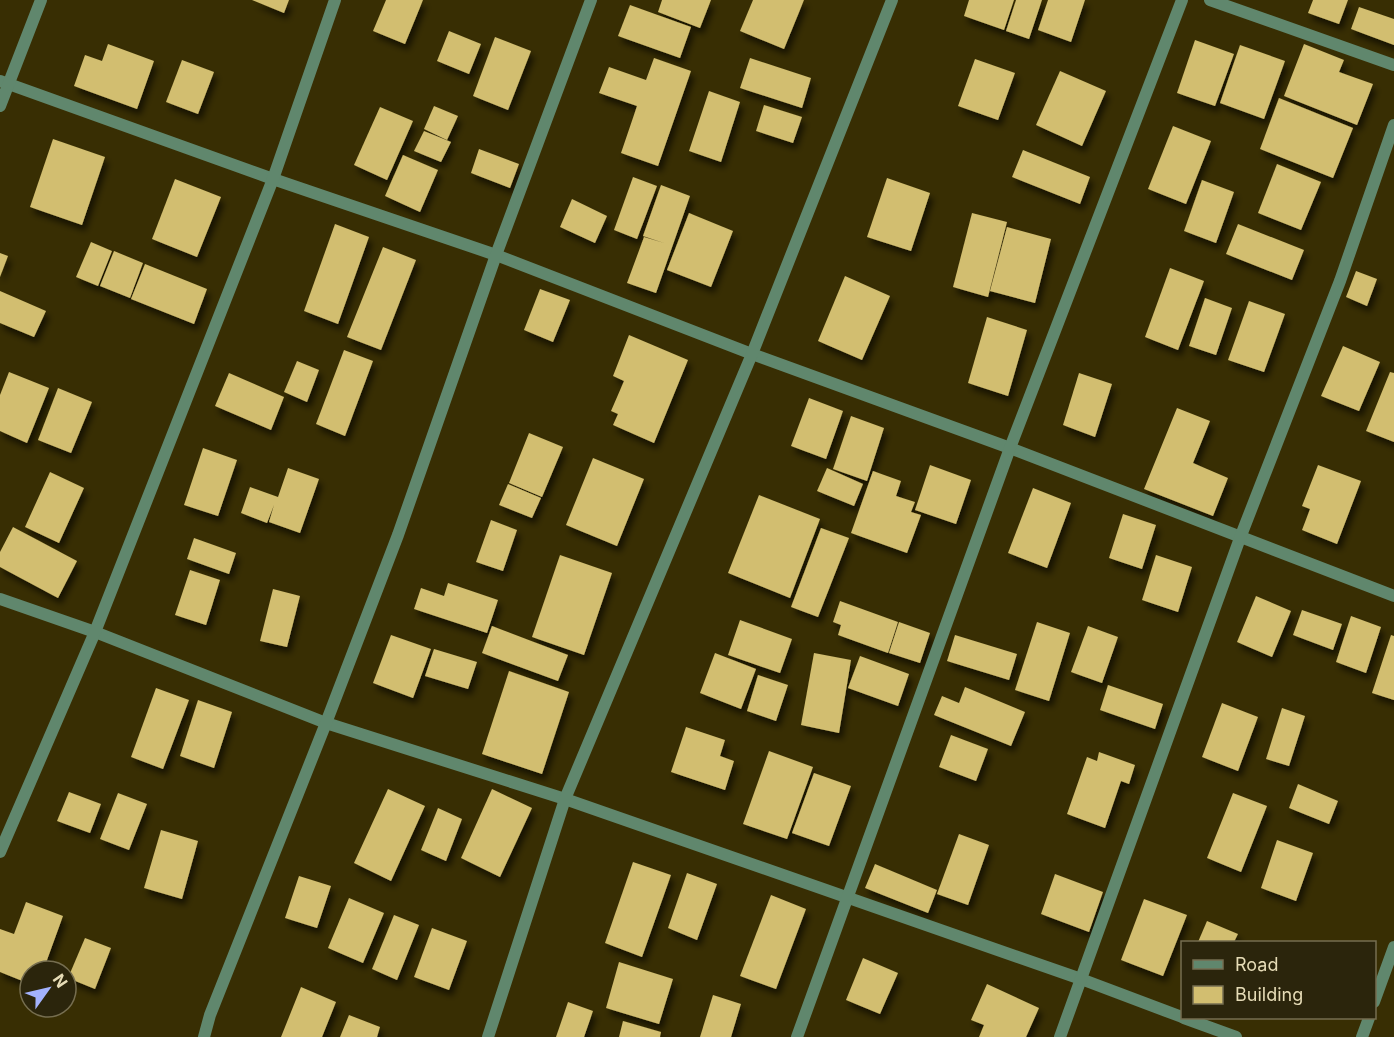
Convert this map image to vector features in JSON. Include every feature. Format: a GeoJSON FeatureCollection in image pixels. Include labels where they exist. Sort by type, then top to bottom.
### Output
{"type":"FeatureCollection","features":[{"type":"Feature","properties":{"kind":"street"},"geometry":{"type":"LineString","coordinates":[[0,106],[4,83],[40,0]]}},
{"type":"Feature","properties":{"kind":"street"},"geometry":{"type":"LineString","coordinates":[[0,852],[95,632],[273,179],[335,0]]}},
{"type":"Feature","properties":{"kind":"street"},"geometry":{"type":"LineString","coordinates":[[204,1037],[210,1015],[398,534],[496,255],[591,0]]}},
{"type":"Feature","properties":{"kind":"street"},"geometry":{"type":"LineString","coordinates":[[489,1037],[565,799],[752,354],[892,0]]}},
{"type":"Feature","properties":{"kind":"street"},"geometry":{"type":"LineString","coordinates":[[797,1037],[1010,448],[1182,0]]}},
{"type":"Feature","properties":{"kind":"street"},"geometry":{"type":"LineString","coordinates":[[1210,0],[1394,65]]}},
{"type":"Feature","properties":{"kind":"street"},"geometry":{"type":"LineString","coordinates":[[4,83],[273,179],[496,255],[752,354],[1010,448],[1394,596]]}},
{"type":"Feature","properties":{"kind":"street"},"geometry":{"type":"LineString","coordinates":[[1060,1037],[1240,538],[1340,281],[1394,125]]}},
{"type":"Feature","properties":{"kind":"street"},"geometry":{"type":"LineString","coordinates":[[0,599],[95,632],[326,723],[565,799],[1082,979],[1181,1016]]}},
{"type":"Feature","properties":{"kind":"street"},"geometry":{"type":"LineString","coordinates":[[1376,996],[1394,947]]}},
{"type":"Feature","properties":{"kind":"street"},"geometry":{"type":"LineString","coordinates":[[1188,1019],[1236,1037]]}},
{"type":"Feature","properties":{"kind":"street"},"geometry":{"type":"LineString","coordinates":[[1362,1037],[1368,1019]]}},
{"type":"Feature","properties":{"kind":"building"},"geometry":{"type":"Polygon","coordinates":[[[252,0],[289,0],[284,13],[252,0]]]}},
{"type":"Feature","properties":{"kind":"building"},"geometry":{"type":"Polygon","coordinates":[[[386,0],[423,0],[405,44],[373,31],[386,0]]]}},
{"type":"Feature","properties":{"kind":"building"},"geometry":{"type":"Polygon","coordinates":[[[662,0],[711,0],[700,28],[658,12],[662,0]]]}},
{"type":"Feature","properties":{"kind":"building"},"geometry":{"type":"Polygon","coordinates":[[[753,0],[804,0],[784,49],[740,31],[753,0]]]}},
{"type":"Feature","properties":{"kind":"building"},"geometry":{"type":"Polygon","coordinates":[[[969,0],[1014,0],[1004,30],[964,16],[969,0]]]}},
{"type":"Feature","properties":{"kind":"building"},"geometry":{"type":"Polygon","coordinates":[[[1016,0],[1042,0],[1029,39],[1006,31],[1016,0]]]}},
{"type":"Feature","properties":{"kind":"building"},"geometry":{"type":"Polygon","coordinates":[[[1048,0],[1085,0],[1071,42],[1038,30],[1048,0]]]}},
{"type":"Feature","properties":{"kind":"building"},"geometry":{"type":"Polygon","coordinates":[[[1313,0],[1348,0],[1339,24],[1308,13],[1313,0]]]}},
{"type":"Feature","properties":{"kind":"building"},"geometry":{"type":"Polygon","coordinates":[[[630,5],[691,27],[680,58],[618,36],[630,5]]]}},
{"type":"Feature","properties":{"kind":"building"},"geometry":{"type":"Polygon","coordinates":[[[1359,7],[1394,19],[1394,45],[1351,29],[1359,7]]]}},
{"type":"Feature","properties":{"kind":"building"},"geometry":{"type":"Polygon","coordinates":[[[449,31],[481,44],[469,74],[437,61],[449,31]]]}},
{"type":"Feature","properties":{"kind":"building"},"geometry":{"type":"Polygon","coordinates":[[[495,37],[531,51],[508,110],[473,96],[495,37]]]}},
{"type":"Feature","properties":{"kind":"building"},"geometry":{"type":"Polygon","coordinates":[[[1195,40],[1234,54],[1215,106],[1177,93],[1195,40]]]}},
{"type":"Feature","properties":{"kind":"building"},"geometry":{"type":"Polygon","coordinates":[[[108,44],[154,61],[137,109],[74,86],[85,55],[102,61],[108,44]]]}},
{"type":"Feature","properties":{"kind":"building"},"geometry":{"type":"Polygon","coordinates":[[[1304,44],[1344,60],[1339,72],[1373,84],[1357,125],[1284,96],[1304,44]]]}},
{"type":"Feature","properties":{"kind":"building"},"geometry":{"type":"Polygon","coordinates":[[[1240,45],[1285,61],[1264,119],[1220,103],[1240,45]]]}},
{"type":"Feature","properties":{"kind":"building"},"geometry":{"type":"Polygon","coordinates":[[[654,58],[691,71],[658,166],[621,153],[637,106],[599,93],[609,67],[646,80],[654,58]]]}},
{"type":"Feature","properties":{"kind":"building"},"geometry":{"type":"Polygon","coordinates":[[[750,58],[811,78],[802,108],[740,88],[750,58]]]}},
{"type":"Feature","properties":{"kind":"building"},"geometry":{"type":"Polygon","coordinates":[[[975,59],[1015,73],[998,120],[958,106],[975,59]]]}},
{"type":"Feature","properties":{"kind":"building"},"geometry":{"type":"Polygon","coordinates":[[[182,60],[214,72],[198,114],[166,102],[182,60]]]}},
{"type":"Feature","properties":{"kind":"building"},"geometry":{"type":"Polygon","coordinates":[[[1060,71],[1106,91],[1082,146],[1036,125],[1060,71]]]}},
{"type":"Feature","properties":{"kind":"building"},"geometry":{"type":"Polygon","coordinates":[[[709,91],[740,102],[721,162],[689,151],[709,91]]]}},
{"type":"Feature","properties":{"kind":"building"},"geometry":{"type":"Polygon","coordinates":[[[1279,98],[1353,128],[1333,178],[1260,149],[1279,98]]]}},
{"type":"Feature","properties":{"kind":"building"},"geometry":{"type":"Polygon","coordinates":[[[764,105],[802,117],[793,143],[756,131],[764,105]]]}},
{"type":"Feature","properties":{"kind":"building"},"geometry":{"type":"Polygon","coordinates":[[[434,106],[458,116],[447,140],[424,129],[434,106]]]}},
{"type":"Feature","properties":{"kind":"building"},"geometry":{"type":"Polygon","coordinates":[[[380,107],[413,121],[387,180],[354,165],[380,107]]]}},
{"type":"Feature","properties":{"kind":"building"},"geometry":{"type":"Polygon","coordinates":[[[1173,126],[1211,141],[1186,204],[1148,189],[1173,126]]]}},
{"type":"Feature","properties":{"kind":"building"},"geometry":{"type":"Polygon","coordinates":[[[424,131],[451,142],[441,162],[414,151],[424,131]]]}},
{"type":"Feature","properties":{"kind":"building"},"geometry":{"type":"Polygon","coordinates":[[[53,139],[105,157],[82,225],[30,207],[53,139]]]}},
{"type":"Feature","properties":{"kind":"building"},"geometry":{"type":"Polygon","coordinates":[[[479,149],[519,164],[510,188],[471,173],[479,149]]]}},
{"type":"Feature","properties":{"kind":"building"},"geometry":{"type":"Polygon","coordinates":[[[1023,150],[1090,177],[1080,204],[1012,177],[1023,150]]]}},
{"type":"Feature","properties":{"kind":"building"},"geometry":{"type":"Polygon","coordinates":[[[403,155],[438,170],[420,212],[385,196],[403,155]]]}},
{"type":"Feature","properties":{"kind":"building"},"geometry":{"type":"Polygon","coordinates":[[[1277,164],[1321,182],[1301,230],[1258,213],[1277,164]]]}},
{"type":"Feature","properties":{"kind":"building"},"geometry":{"type":"Polygon","coordinates":[[[633,177],[657,186],[637,239],[614,230],[633,177]]]}},
{"type":"Feature","properties":{"kind":"building"},"geometry":{"type":"Polygon","coordinates":[[[887,178],[930,193],[911,251],[867,237],[887,178]]]}},
{"type":"Feature","properties":{"kind":"building"},"geometry":{"type":"Polygon","coordinates":[[[175,179],[221,197],[197,257],[152,239],[175,179]]]}},
{"type":"Feature","properties":{"kind":"building"},"geometry":{"type":"Polygon","coordinates":[[[1202,180],[1234,192],[1216,243],[1184,231],[1202,180]]]}},
{"type":"Feature","properties":{"kind":"building"},"geometry":{"type":"Polygon","coordinates":[[[661,185],[690,196],[656,293],[627,283],[644,237],[664,243],[643,236],[661,185]]]}},
{"type":"Feature","properties":{"kind":"building"},"geometry":{"type":"Polygon","coordinates":[[[572,199],[607,216],[595,243],[560,227],[572,199]]]}},
{"type":"Feature","properties":{"kind":"building"},"geometry":{"type":"Polygon","coordinates":[[[689,213],[733,231],[711,287],[667,270],[689,213]]]}},
{"type":"Feature","properties":{"kind":"building"},"geometry":{"type":"Polygon","coordinates":[[[972,213],[1007,222],[988,297],[953,287],[972,213]]]}},
{"type":"Feature","properties":{"kind":"building"},"geometry":{"type":"Polygon","coordinates":[[[335,224],[369,237],[338,324],[304,311],[335,224]]]}},
{"type":"Feature","properties":{"kind":"building"},"geometry":{"type":"Polygon","coordinates":[[[1238,224],[1304,250],[1292,280],[1226,254],[1238,224]]]}},
{"type":"Feature","properties":{"kind":"building"},"geometry":{"type":"Polygon","coordinates":[[[1007,227],[1051,239],[1035,303],[990,291],[1007,227]]]}},
{"type":"Feature","properties":{"kind":"building"},"geometry":{"type":"Polygon","coordinates":[[[91,242],[112,251],[98,286],[76,277],[91,242]]]}},
{"type":"Feature","properties":{"kind":"building"},"geometry":{"type":"Polygon","coordinates":[[[383,247],[416,260],[381,350],[347,337],[383,247]]]}},
{"type":"Feature","properties":{"kind":"building"},"geometry":{"type":"Polygon","coordinates":[[[114,251],[143,263],[130,298],[100,286],[114,251]]]}},
{"type":"Feature","properties":{"kind":"building"},"geometry":{"type":"Polygon","coordinates":[[[0,253],[8,256],[0,277],[0,253]]]}},
{"type":"Feature","properties":{"kind":"building"},"geometry":{"type":"Polygon","coordinates":[[[145,264],[207,289],[194,324],[131,299],[145,264]]]}},
{"type":"Feature","properties":{"kind":"building"},"geometry":{"type":"Polygon","coordinates":[[[1170,268],[1204,281],[1178,350],[1145,337],[1170,268]]]}},
{"type":"Feature","properties":{"kind":"building"},"geometry":{"type":"Polygon","coordinates":[[[1356,271],[1377,279],[1367,306],[1346,297],[1356,271]]]}},
{"type":"Feature","properties":{"kind":"building"},"geometry":{"type":"Polygon","coordinates":[[[845,276],[890,296],[862,360],[818,341],[845,276]]]}},
{"type":"Feature","properties":{"kind":"building"},"geometry":{"type":"Polygon","coordinates":[[[540,289],[570,300],[553,342],[524,330],[540,289]]]}},
{"type":"Feature","properties":{"kind":"building"},"geometry":{"type":"Polygon","coordinates":[[[0,291],[46,311],[34,337],[0,323],[0,291]]]}},
{"type":"Feature","properties":{"kind":"building"},"geometry":{"type":"Polygon","coordinates":[[[1205,298],[1232,308],[1216,355],[1189,346],[1205,298]]]}},
{"type":"Feature","properties":{"kind":"building"},"geometry":{"type":"Polygon","coordinates":[[[1249,301],[1285,314],[1264,372],[1228,360],[1249,301]]]}},
{"type":"Feature","properties":{"kind":"building"},"geometry":{"type":"Polygon","coordinates":[[[987,317],[1027,330],[1008,396],[968,383],[987,317]]]}},
{"type":"Feature","properties":{"kind":"building"},"geometry":{"type":"Polygon","coordinates":[[[629,335],[688,360],[654,443],[613,425],[618,414],[611,411],[624,381],[613,376],[629,335]]]}},
{"type":"Feature","properties":{"kind":"building"},"geometry":{"type":"Polygon","coordinates":[[[1343,346],[1380,362],[1359,411],[1321,396],[1343,346]]]}},
{"type":"Feature","properties":{"kind":"building"},"geometry":{"type":"Polygon","coordinates":[[[344,350],[373,361],[345,436],[316,424],[344,350]]]}},
{"type":"Feature","properties":{"kind":"building"},"geometry":{"type":"Polygon","coordinates":[[[297,361],[319,370],[307,402],[284,392],[297,361]]]}},
{"type":"Feature","properties":{"kind":"building"},"geometry":{"type":"Polygon","coordinates":[[[9,372],[49,388],[27,443],[0,431],[0,395],[9,372]]]}},
{"type":"Feature","properties":{"kind":"building"},"geometry":{"type":"Polygon","coordinates":[[[1390,372],[1394,373],[1394,442],[1366,431],[1390,372]]]}},
{"type":"Feature","properties":{"kind":"building"},"geometry":{"type":"Polygon","coordinates":[[[229,373],[284,397],[271,430],[215,406],[229,373]]]}},
{"type":"Feature","properties":{"kind":"building"},"geometry":{"type":"Polygon","coordinates":[[[1079,373],[1112,384],[1095,437],[1063,425],[1079,373]]]}},
{"type":"Feature","properties":{"kind":"building"},"geometry":{"type":"Polygon","coordinates":[[[58,388],[92,402],[71,453],[38,440],[58,388]]]}},
{"type":"Feature","properties":{"kind":"building"},"geometry":{"type":"Polygon","coordinates":[[[809,398],[843,411],[826,459],[791,446],[809,398]]]}},
{"type":"Feature","properties":{"kind":"building"},"geometry":{"type":"Polygon","coordinates":[[[1177,408],[1210,421],[1193,463],[1228,478],[1213,516],[1144,489],[1177,408]]]}},
{"type":"Feature","properties":{"kind":"building"},"geometry":{"type":"Polygon","coordinates":[[[851,416],[884,428],[867,481],[833,469],[851,416]]]}},
{"type":"Feature","properties":{"kind":"building"},"geometry":{"type":"Polygon","coordinates":[[[529,433],[563,447],[542,497],[509,483],[529,433]]]}},
{"type":"Feature","properties":{"kind":"building"},"geometry":{"type":"Polygon","coordinates":[[[203,448],[237,460],[218,516],[184,505],[203,448]]]}},
{"type":"Feature","properties":{"kind":"building"},"geometry":{"type":"Polygon","coordinates":[[[593,458],[644,479],[617,546],[566,525],[593,458]]]}},
{"type":"Feature","properties":{"kind":"building"},"geometry":{"type":"Polygon","coordinates":[[[930,465],[971,480],[956,524],[915,510],[930,465]]]}},
{"type":"Feature","properties":{"kind":"building"},"geometry":{"type":"Polygon","coordinates":[[[1318,465],[1361,481],[1337,544],[1302,530],[1310,509],[1302,506],[1318,465]]]}},
{"type":"Feature","properties":{"kind":"building"},"geometry":{"type":"Polygon","coordinates":[[[288,468],[319,479],[300,533],[269,522],[274,505],[267,523],[241,513],[250,487],[278,497],[288,468]]]}},
{"type":"Feature","properties":{"kind":"building"},"geometry":{"type":"Polygon","coordinates":[[[827,468],[863,484],[854,506],[817,491],[827,468]]]}},
{"type":"Feature","properties":{"kind":"building"},"geometry":{"type":"Polygon","coordinates":[[[873,471],[901,481],[896,496],[915,502],[911,512],[921,515],[907,553],[851,533],[873,471]]]}},
{"type":"Feature","properties":{"kind":"building"},"geometry":{"type":"Polygon","coordinates":[[[50,472],[84,488],[59,543],[25,527],[50,472]]]}},
{"type":"Feature","properties":{"kind":"building"},"geometry":{"type":"Polygon","coordinates":[[[508,484],[541,498],[532,518],[499,505],[508,484]]]}},
{"type":"Feature","properties":{"kind":"building"},"geometry":{"type":"Polygon","coordinates":[[[1033,488],[1071,503],[1047,568],[1008,553],[1033,488]]]}},
{"type":"Feature","properties":{"kind":"building"},"geometry":{"type":"Polygon","coordinates":[[[759,495],[820,519],[790,598],[728,573],[759,495]]]}},
{"type":"Feature","properties":{"kind":"building"},"geometry":{"type":"Polygon","coordinates":[[[1123,514],[1156,525],[1142,569],[1109,558],[1123,514]]]}},
{"type":"Feature","properties":{"kind":"building"},"geometry":{"type":"Polygon","coordinates":[[[491,520],[517,530],[503,571],[476,562],[491,520]]]}},
{"type":"Feature","properties":{"kind":"building"},"geometry":{"type":"Polygon","coordinates":[[[13,527],[77,561],[58,598],[0,567],[0,552],[13,527]]]}},
{"type":"Feature","properties":{"kind":"building"},"geometry":{"type":"Polygon","coordinates":[[[821,528],[849,538],[818,617],[791,607],[821,528]]]}},
{"type":"Feature","properties":{"kind":"building"},"geometry":{"type":"Polygon","coordinates":[[[194,538],[236,553],[229,574],[187,559],[194,538]]]}},
{"type":"Feature","properties":{"kind":"building"},"geometry":{"type":"Polygon","coordinates":[[[560,555],[612,573],[584,655],[532,637],[560,555]]]}},
{"type":"Feature","properties":{"kind":"building"},"geometry":{"type":"Polygon","coordinates":[[[1156,555],[1192,567],[1178,612],[1142,600],[1156,555]]]}},
{"type":"Feature","properties":{"kind":"building"},"geometry":{"type":"Polygon","coordinates":[[[190,570],[220,580],[206,625],[175,615],[190,570]]]}},
{"type":"Feature","properties":{"kind":"building"},"geometry":{"type":"Polygon","coordinates":[[[448,583],[498,600],[487,633],[414,609],[421,588],[444,596],[448,583]]]}},
{"type":"Feature","properties":{"kind":"building"},"geometry":{"type":"Polygon","coordinates":[[[273,589],[300,596],[287,647],[260,641],[273,589]]]}},
{"type":"Feature","properties":{"kind":"building"},"geometry":{"type":"Polygon","coordinates":[[[1256,596],[1291,611],[1272,657],[1237,642],[1256,596]]]}},
{"type":"Feature","properties":{"kind":"building"},"geometry":{"type":"Polygon","coordinates":[[[840,601],[898,622],[888,653],[838,635],[841,625],[833,622],[840,601]]]}},
{"type":"Feature","properties":{"kind":"building"},"geometry":{"type":"Polygon","coordinates":[[[1302,610],[1342,624],[1333,650],[1293,635],[1302,610]]]}},
{"type":"Feature","properties":{"kind":"building"},"geometry":{"type":"Polygon","coordinates":[[[1351,616],[1381,627],[1366,673],[1336,662],[1351,616]]]}},
{"type":"Feature","properties":{"kind":"building"},"geometry":{"type":"Polygon","coordinates":[[[740,620],[792,639],[780,673],[728,655],[740,620]]]}},
{"type":"Feature","properties":{"kind":"building"},"geometry":{"type":"Polygon","coordinates":[[[899,622],[930,633],[920,663],[889,653],[899,622]]]}},
{"type":"Feature","properties":{"kind":"building"},"geometry":{"type":"Polygon","coordinates":[[[1037,622],[1070,633],[1049,701],[1015,690],[1037,622]]]}},
{"type":"Feature","properties":{"kind":"building"},"geometry":{"type":"Polygon","coordinates":[[[492,626],[568,655],[558,681],[482,653],[492,626]]]}},
{"type":"Feature","properties":{"kind":"building"},"geometry":{"type":"Polygon","coordinates":[[[1088,626],[1118,637],[1102,683],[1071,672],[1088,626]]]}},
{"type":"Feature","properties":{"kind":"building"},"geometry":{"type":"Polygon","coordinates":[[[391,635],[431,649],[413,698],[373,683],[391,635]]]}},
{"type":"Feature","properties":{"kind":"building"},"geometry":{"type":"Polygon","coordinates":[[[955,635],[1017,654],[1009,680],[947,661],[955,635]]]}},
{"type":"Feature","properties":{"kind":"building"},"geometry":{"type":"Polygon","coordinates":[[[1391,635],[1394,636],[1394,700],[1372,693],[1391,635]]]}},
{"type":"Feature","properties":{"kind":"building"},"geometry":{"type":"Polygon","coordinates":[[[434,649],[477,662],[468,689],[425,676],[434,649]]]}},
{"type":"Feature","properties":{"kind":"building"},"geometry":{"type":"Polygon","coordinates":[[[715,653],[756,669],[741,709],[700,693],[715,653]]]}},
{"type":"Feature","properties":{"kind":"building"},"geometry":{"type":"Polygon","coordinates":[[[814,653],[851,660],[839,733],[801,725],[814,653]]]}},
{"type":"Feature","properties":{"kind":"building"},"geometry":{"type":"Polygon","coordinates":[[[860,656],[909,674],[898,706],[848,688],[860,656]]]}},
{"type":"Feature","properties":{"kind":"building"},"geometry":{"type":"Polygon","coordinates":[[[509,671],[569,692],[542,774],[482,754],[509,671]]]}},
{"type":"Feature","properties":{"kind":"building"},"geometry":{"type":"Polygon","coordinates":[[[758,675],[788,685],[776,721],[747,711],[758,675]]]}},
{"type":"Feature","properties":{"kind":"building"},"geometry":{"type":"Polygon","coordinates":[[[1108,685],[1163,704],[1155,729],[1100,710],[1108,685]]]}},
{"type":"Feature","properties":{"kind":"building"},"geometry":{"type":"Polygon","coordinates":[[[965,687],[1025,712],[1011,746],[934,715],[942,696],[959,703],[965,687]]]}},
{"type":"Feature","properties":{"kind":"building"},"geometry":{"type":"Polygon","coordinates":[[[156,688],[189,700],[163,769],[131,757],[156,688]]]}},
{"type":"Feature","properties":{"kind":"building"},"geometry":{"type":"Polygon","coordinates":[[[198,700],[232,712],[214,768],[180,756],[198,700]]]}},
{"type":"Feature","properties":{"kind":"building"},"geometry":{"type":"Polygon","coordinates":[[[1222,703],[1258,717],[1238,771],[1202,757],[1222,703]]]}},
{"type":"Feature","properties":{"kind":"building"},"geometry":{"type":"Polygon","coordinates":[[[1282,708],[1305,716],[1289,766],[1266,759],[1282,708]]]}},
{"type":"Feature","properties":{"kind":"building"},"geometry":{"type":"Polygon","coordinates":[[[686,727],[725,740],[720,756],[734,761],[725,790],[671,772],[686,727]]]}},
{"type":"Feature","properties":{"kind":"building"},"geometry":{"type":"Polygon","coordinates":[[[951,735],[988,749],[976,781],[939,767],[951,735]]]}},
{"type":"Feature","properties":{"kind":"building"},"geometry":{"type":"Polygon","coordinates":[[[769,751],[813,767],[787,839],[743,824],[769,751]]]}},
{"type":"Feature","properties":{"kind":"building"},"geometry":{"type":"Polygon","coordinates":[[[1099,752],[1135,765],[1129,784],[1121,781],[1105,828],[1067,814],[1087,757],[1097,761],[1099,752]]]}},
{"type":"Feature","properties":{"kind":"building"},"geometry":{"type":"Polygon","coordinates":[[[814,773],[851,786],[829,846],[792,833],[814,773]]]}},
{"type":"Feature","properties":{"kind":"building"},"geometry":{"type":"Polygon","coordinates":[[[1298,784],[1338,801],[1329,824],[1289,808],[1298,784]]]}},
{"type":"Feature","properties":{"kind":"building"},"geometry":{"type":"Polygon","coordinates":[[[388,789],[425,806],[391,881],[354,863],[388,789]]]}},
{"type":"Feature","properties":{"kind":"building"},"geometry":{"type":"Polygon","coordinates":[[[492,789],[532,808],[500,877],[461,858],[492,789]]]}},
{"type":"Feature","properties":{"kind":"building"},"geometry":{"type":"Polygon","coordinates":[[[69,792],[101,804],[90,833],[57,821],[69,792]]]}},
{"type":"Feature","properties":{"kind":"building"},"geometry":{"type":"Polygon","coordinates":[[[118,793],[147,804],[129,850],[100,839],[118,793]]]}},
{"type":"Feature","properties":{"kind":"building"},"geometry":{"type":"Polygon","coordinates":[[[1233,793],[1267,806],[1241,872],[1207,858],[1233,793]]]}},
{"type":"Feature","properties":{"kind":"building"},"geometry":{"type":"Polygon","coordinates":[[[438,808],[462,819],[446,861],[421,850],[438,808]]]}},
{"type":"Feature","properties":{"kind":"building"},"geometry":{"type":"Polygon","coordinates":[[[161,830],[198,841],[182,899],[144,888],[161,830]]]}},
{"type":"Feature","properties":{"kind":"building"},"geometry":{"type":"Polygon","coordinates":[[[959,834],[989,845],[968,905],[937,894],[959,834]]]}},
{"type":"Feature","properties":{"kind":"building"},"geometry":{"type":"Polygon","coordinates":[[[1277,840],[1313,853],[1296,901],[1261,888],[1277,840]]]}},
{"type":"Feature","properties":{"kind":"building"},"geometry":{"type":"Polygon","coordinates":[[[633,862],[671,875],[642,957],[605,943],[633,862]]]}},
{"type":"Feature","properties":{"kind":"building"},"geometry":{"type":"Polygon","coordinates":[[[875,864],[937,890],[928,913],[865,888],[875,864]]]}},
{"type":"Feature","properties":{"kind":"building"},"geometry":{"type":"Polygon","coordinates":[[[687,873],[717,884],[697,940],[668,928],[687,873]]]}},
{"type":"Feature","properties":{"kind":"building"},"geometry":{"type":"Polygon","coordinates":[[[1055,874],[1103,892],[1089,932],[1041,914],[1055,874]]]}},
{"type":"Feature","properties":{"kind":"building"},"geometry":{"type":"Polygon","coordinates":[[[299,876],[331,886],[317,928],[285,918],[299,876]]]}},
{"type":"Feature","properties":{"kind":"building"},"geometry":{"type":"Polygon","coordinates":[[[771,895],[806,909],[776,989],[740,976],[771,895]]]}},
{"type":"Feature","properties":{"kind":"building"},"geometry":{"type":"Polygon","coordinates":[[[349,898],[384,913],[363,963],[328,948],[349,898]]]}},
{"type":"Feature","properties":{"kind":"building"},"geometry":{"type":"Polygon","coordinates":[[[1144,899],[1187,915],[1163,976],[1121,960],[1144,899]]]}},
{"type":"Feature","properties":{"kind":"building"},"geometry":{"type":"Polygon","coordinates":[[[26,902],[63,916],[47,959],[18,959],[18,979],[0,972],[0,929],[14,934],[26,902]]]}},
{"type":"Feature","properties":{"kind":"building"},"geometry":{"type":"Polygon","coordinates":[[[394,915],[419,925],[397,980],[372,969],[394,915]]]}},
{"type":"Feature","properties":{"kind":"building"},"geometry":{"type":"Polygon","coordinates":[[[1207,921],[1238,934],[1234,941],[1198,941],[1207,921]]]}},
{"type":"Feature","properties":{"kind":"building"},"geometry":{"type":"Polygon","coordinates":[[[432,928],[467,941],[449,990],[414,977],[432,928]]]}},
{"type":"Feature","properties":{"kind":"building"},"geometry":{"type":"Polygon","coordinates":[[[85,938],[111,948],[95,989],[78,982],[78,959],[76,959],[85,938]]]}},
{"type":"Feature","properties":{"kind":"building"},"geometry":{"type":"Polygon","coordinates":[[[863,958],[898,973],[880,1014],[846,1000],[863,958]]]}},
{"type":"Feature","properties":{"kind":"building"},"geometry":{"type":"Polygon","coordinates":[[[619,962],[673,979],[659,1024],[606,1008],[619,962]]]}},
{"type":"Feature","properties":{"kind":"building"},"geometry":{"type":"Polygon","coordinates":[[[987,984],[1039,1008],[1026,1037],[979,1037],[984,1025],[971,1020],[987,984]]]}},
{"type":"Feature","properties":{"kind":"building"},"geometry":{"type":"Polygon","coordinates":[[[301,987],[336,1002],[322,1037],[281,1037],[301,987]]]}},
{"type":"Feature","properties":{"kind":"building"},"geometry":{"type":"Polygon","coordinates":[[[713,995],[741,1004],[731,1037],[700,1037],[713,995]]]}},
{"type":"Feature","properties":{"kind":"building"},"geometry":{"type":"Polygon","coordinates":[[[568,1002],[593,1011],[584,1037],[556,1037],[568,1002]]]}},
{"type":"Feature","properties":{"kind":"building"},"geometry":{"type":"Polygon","coordinates":[[[349,1015],[380,1027],[377,1037],[340,1037],[349,1015]]]}},
{"type":"Feature","properties":{"kind":"building"},"geometry":{"type":"Polygon","coordinates":[[[623,1021],[661,1032],[660,1037],[619,1037],[623,1021]]]}}]}
